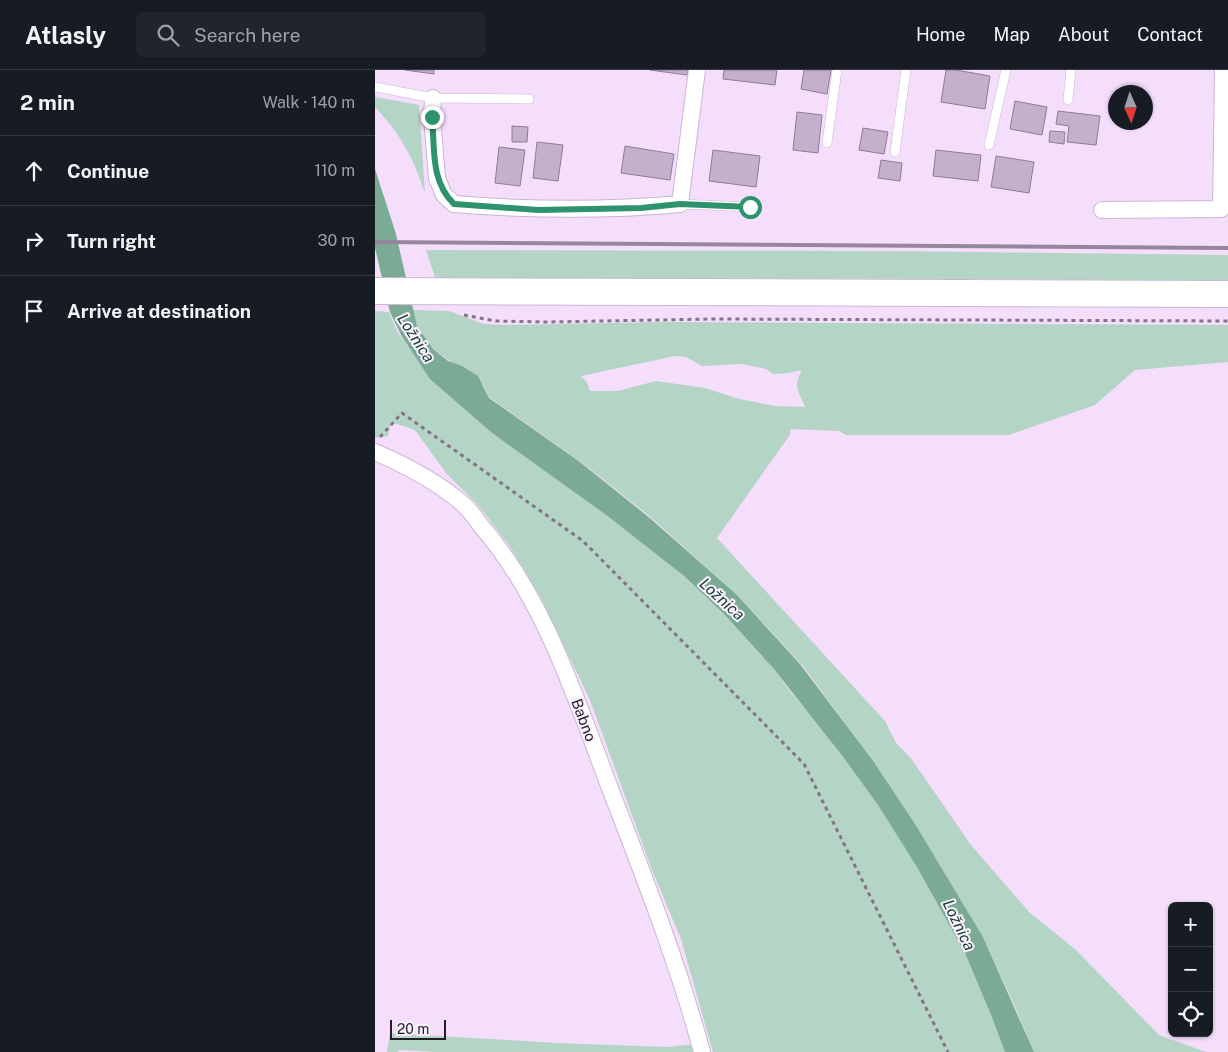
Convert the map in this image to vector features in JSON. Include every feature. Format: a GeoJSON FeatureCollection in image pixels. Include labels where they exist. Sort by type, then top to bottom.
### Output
{"type":"FeatureCollection","features":[{"type":"Feature","properties":{"kind":"main road"},"geometry":{"type":"LineString","coordinates":[[375,291],[1228,294]]}},
{"type":"Feature","properties":{"kind":"street"},"geometry":{"type":"LineString","coordinates":[[433,98],[432,117],[437,178],[444,195],[454,204],[538,210],[641,208],[680,204],[697,70]]}},
{"type":"Feature","properties":{"kind":"street"},"geometry":{"type":"LineString","coordinates":[[1102,210],[1224,209],[1223,70]]}},
{"type":"Feature","properties":{"kind":"street","name":"Babno"},"geometry":{"type":"LineString","coordinates":[[375,452],[427,478],[463,504],[493,539],[517,573],[559,655],[654,904],[690,1005],[702,1052]]}},
{"type":"Feature","properties":{"kind":"lane"},"geometry":{"type":"LineString","coordinates":[[827,143],[837,70]]}},
{"type":"Feature","properties":{"kind":"lane"},"geometry":{"type":"LineString","coordinates":[[895,152],[907,70]]}},
{"type":"Feature","properties":{"kind":"lane"},"geometry":{"type":"LineString","coordinates":[[989,145],[1006,70]]}},
{"type":"Feature","properties":{"kind":"lane"},"geometry":{"type":"LineString","coordinates":[[1068,100],[1071,70]]}},
{"type":"Feature","properties":{"kind":"lane"},"geometry":{"type":"LineString","coordinates":[[375,87],[433,98],[529,99]]}},
{"type":"Feature","properties":{"kind":"lane"},"geometry":{"type":"LineString","coordinates":[[680,204],[750,207]]}},
{"type":"Feature","properties":{"kind":"path"},"geometry":{"type":"LineString","coordinates":[[460,313],[497,321],[721,319],[1228,322]]}},
{"type":"Feature","properties":{"kind":"path"},"geometry":{"type":"LineString","coordinates":[[375,438],[378,439],[402,413],[583,540],[804,764],[948,1052]]}},
{"type":"Feature","properties":{"kind":"shaded area"},"geometry":{"type":"Polygon","coordinates":[[[375,97],[419,105],[425,193],[416,168],[405,147],[392,127],[375,107],[375,97]]]}},
{"type":"Feature","properties":{"kind":"shaded area"},"geometry":{"type":"Polygon","coordinates":[[[426,250],[888,251],[1228,255],[1228,282],[1105,282],[1050,279],[441,278],[435,277],[426,250]]]}},
{"type":"Feature","properties":{"kind":"shaded area"},"geometry":{"type":"Polygon","coordinates":[[[413,310],[449,311],[484,324],[503,325],[662,322],[1228,325],[1228,362],[1135,370],[1095,405],[1009,435],[846,435],[839,431],[791,429],[789,436],[717,538],[885,721],[896,743],[910,757],[971,845],[1030,913],[1075,949],[1159,1035],[1206,1052],[1034,1052],[983,937],[922,835],[879,769],[803,666],[740,598],[654,520],[585,465],[489,397],[484,386],[433,349],[417,326],[413,310]],[[675,356],[581,376],[587,382],[590,391],[618,391],[656,381],[705,388],[739,399],[775,406],[805,407],[797,385],[802,370],[773,374],[766,369],[742,364],[702,366],[686,357],[675,356]]]}},
{"type":"Feature","properties":{"kind":"shaded area"},"geometry":{"type":"Polygon","coordinates":[[[375,311],[389,312],[398,333],[431,379],[493,434],[635,536],[686,578],[725,615],[772,667],[821,728],[879,806],[923,876],[962,947],[994,1020],[1005,1052],[713,1052],[681,939],[652,870],[590,700],[540,596],[509,545],[477,504],[446,473],[415,430],[391,422],[388,436],[375,438],[375,311]]]}},
{"type":"Feature","properties":{"kind":"shaded area"},"geometry":{"type":"Polygon","coordinates":[[[390,1033],[557,1043],[667,1047],[695,1044],[697,1052],[435,1052],[399,1050],[398,1052],[387,1052],[390,1033]]]}},
{"type":"Feature","properties":{"kind":"water","name":"Ložnica"},"geometry":{"type":"Polygon","coordinates":[[[375,169],[396,234],[417,326],[433,349],[448,361],[462,366],[478,376],[489,398],[580,462],[651,519],[737,595],[800,664],[874,762],[917,827],[983,937],[1034,1052],[1005,1052],[964,951],[917,867],[878,805],[773,668],[724,614],[684,576],[609,517],[492,433],[430,379],[402,337],[390,312],[375,248],[375,169]]]}},
{"type":"Feature","properties":{"kind":"building"},"geometry":{"type":"Polygon","coordinates":[[[405,70],[434,70],[434,74],[405,70]]]}},
{"type":"Feature","properties":{"kind":"building"},"geometry":{"type":"Polygon","coordinates":[[[650,70],[688,70],[687,75],[650,70]]]}},
{"type":"Feature","properties":{"kind":"building"},"geometry":{"type":"Polygon","coordinates":[[[724,70],[777,70],[775,85],[723,79],[724,70]]]}},
{"type":"Feature","properties":{"kind":"building"},"geometry":{"type":"Polygon","coordinates":[[[804,70],[831,70],[827,94],[801,89],[804,70]]]}},
{"type":"Feature","properties":{"kind":"building"},"geometry":{"type":"Polygon","coordinates":[[[946,70],[990,76],[985,109],[941,102],[946,70]]]}},
{"type":"Feature","properties":{"kind":"building"},"geometry":{"type":"Polygon","coordinates":[[[1015,101],[1047,107],[1042,135],[1010,129],[1015,101]]]}},
{"type":"Feature","properties":{"kind":"building"},"geometry":{"type":"Polygon","coordinates":[[[1058,111],[1100,116],[1096,145],[1067,142],[1069,126],[1056,124],[1058,111]]]}},
{"type":"Feature","properties":{"kind":"building"},"geometry":{"type":"Polygon","coordinates":[[[797,112],[822,115],[818,153],[793,150],[797,112]]]}},
{"type":"Feature","properties":{"kind":"building"},"geometry":{"type":"Polygon","coordinates":[[[512,126],[528,127],[527,142],[512,142],[512,126]]]}},
{"type":"Feature","properties":{"kind":"building"},"geometry":{"type":"Polygon","coordinates":[[[863,128],[888,132],[884,154],[859,150],[863,128]]]}},
{"type":"Feature","properties":{"kind":"building"},"geometry":{"type":"Polygon","coordinates":[[[1050,131],[1065,132],[1064,144],[1049,142],[1050,131]]]}},
{"type":"Feature","properties":{"kind":"building"},"geometry":{"type":"Polygon","coordinates":[[[537,142],[563,145],[558,181],[533,178],[537,142]]]}},
{"type":"Feature","properties":{"kind":"building"},"geometry":{"type":"Polygon","coordinates":[[[625,146],[674,154],[670,180],[621,173],[625,146]]]}},
{"type":"Feature","properties":{"kind":"building"},"geometry":{"type":"Polygon","coordinates":[[[499,147],[525,150],[520,186],[495,183],[499,147]]]}},
{"type":"Feature","properties":{"kind":"building"},"geometry":{"type":"Polygon","coordinates":[[[713,150],[760,156],[756,187],[709,181],[713,150]]]}},
{"type":"Feature","properties":{"kind":"building"},"geometry":{"type":"Polygon","coordinates":[[[936,150],[981,155],[978,181],[933,176],[936,150]]]}},
{"type":"Feature","properties":{"kind":"building"},"geometry":{"type":"Polygon","coordinates":[[[996,156],[1034,162],[1029,193],[991,187],[996,156]]]}},
{"type":"Feature","properties":{"kind":"building"},"geometry":{"type":"Polygon","coordinates":[[[881,160],[902,163],[900,181],[878,178],[881,160]]]}},
{"type":"Feature","properties":{"kind":"railway"},"geometry":{"type":"LineString","coordinates":[[375,242],[1228,248]]}},
{"type":"Feature","properties":{"kind":"route"},"geometry":{"type":"LineString","coordinates":[[432,117],[437,178],[444,195],[454,204],[538,210],[641,208],[680,204],[750,207]]}}]}
